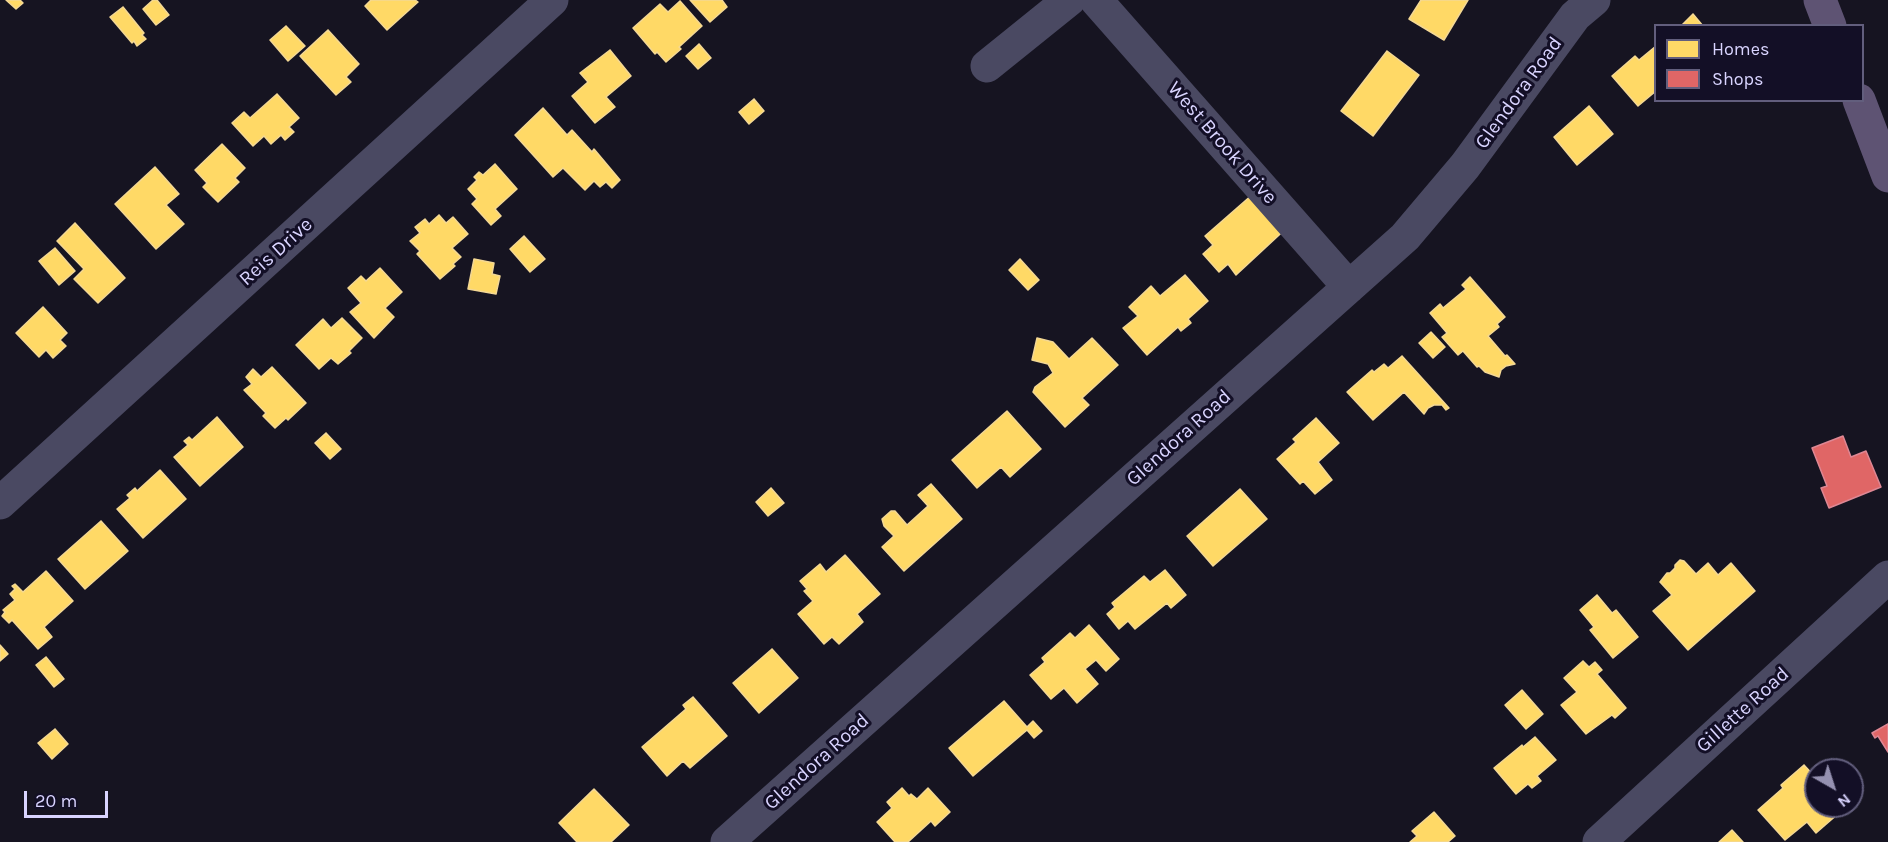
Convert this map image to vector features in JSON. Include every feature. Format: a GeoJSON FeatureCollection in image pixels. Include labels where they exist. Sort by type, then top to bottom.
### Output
{"type":"FeatureCollection","features":[{"type":"Feature","properties":{"kind":"main road"},"geometry":{"type":"LineString","coordinates":[[1820,0],[1829,24]]}},
{"type":"Feature","properties":{"kind":"main road"},"geometry":{"type":"LineString","coordinates":[[1860,102],[1888,176]]}},
{"type":"Feature","properties":{"kind":"street","name":"Reis Drive"},"geometry":{"type":"LineString","coordinates":[[0,503],[552,0]]}},
{"type":"Feature","properties":{"kind":"street"},"geometry":{"type":"LineString","coordinates":[[987,66],[1069,0]]}},
{"type":"Feature","properties":{"kind":"street","name":"West Brook Drive"},"geometry":{"type":"LineString","coordinates":[[1096,0],[1349,287]]}},
{"type":"Feature","properties":{"kind":"street","name":"Glendora Road"},"geometry":{"type":"LineString","coordinates":[[727,842],[1405,237],[1465,166],[1575,16],[1594,0]]}},
{"type":"Feature","properties":{"kind":"street","name":"Gillette Road"},"geometry":{"type":"LineString","coordinates":[[1599,842],[1882,593]]}},
{"type":"Feature","properties":{"kind":"building: Homes"},"geometry":{"type":"Polygon","coordinates":[[[6,0],[20,0],[23,3],[16,9],[6,0]]]}},
{"type":"Feature","properties":{"kind":"building: Homes"},"geometry":{"type":"Polygon","coordinates":[[[153,0],[157,0],[169,15],[156,25],[143,9],[153,0]]]}},
{"type":"Feature","properties":{"kind":"building: Homes"},"geometry":{"type":"Polygon","coordinates":[[[371,0],[415,0],[418,2],[387,30],[365,6],[371,0]]]}},
{"type":"Feature","properties":{"kind":"building: Homes"},"geometry":{"type":"Polygon","coordinates":[[[690,0],[722,0],[727,7],[710,22],[690,0]]]}},
{"type":"Feature","properties":{"kind":"building: Homes"},"geometry":{"type":"Polygon","coordinates":[[[1421,0],[1468,0],[1444,40],[1409,19],[1421,0]]]}},
{"type":"Feature","properties":{"kind":"building: Homes"},"geometry":{"type":"Polygon","coordinates":[[[680,1],[702,26],[666,62],[657,52],[655,54],[633,28],[660,4],[668,12],[680,1]]]}},
{"type":"Feature","properties":{"kind":"building: Homes"},"geometry":{"type":"Polygon","coordinates":[[[123,7],[144,33],[142,35],[146,39],[137,46],[110,17],[123,7]]]}},
{"type":"Feature","properties":{"kind":"building: Homes"},"geometry":{"type":"Polygon","coordinates":[[[1693,14],[1701,24],[1683,24],[1693,14]]]}},
{"type":"Feature","properties":{"kind":"building: Homes"},"geometry":{"type":"Polygon","coordinates":[[[286,26],[305,46],[288,61],[270,40],[286,26]]]}},
{"type":"Feature","properties":{"kind":"building: Homes"},"geometry":{"type":"Polygon","coordinates":[[[328,30],[359,64],[346,77],[351,82],[336,95],[300,56],[328,30]]]}},
{"type":"Feature","properties":{"kind":"building: Homes"},"geometry":{"type":"Polygon","coordinates":[[[699,44],[711,58],[698,69],[686,56],[699,44]]]}},
{"type":"Feature","properties":{"kind":"building: Homes"},"geometry":{"type":"Polygon","coordinates":[[[1654,48],[1654,93],[1638,106],[1612,76],[1635,56],[1639,60],[1654,48]]]}},
{"type":"Feature","properties":{"kind":"building: Homes"},"geometry":{"type":"Polygon","coordinates":[[[610,50],[631,76],[606,97],[615,107],[595,123],[572,96],[588,82],[580,73],[610,50]]]}},
{"type":"Feature","properties":{"kind":"building: Homes"},"geometry":{"type":"Polygon","coordinates":[[[1387,51],[1419,75],[1373,136],[1341,111],[1387,51]]]}},
{"type":"Feature","properties":{"kind":"building: Homes"},"geometry":{"type":"Polygon","coordinates":[[[277,94],[299,118],[289,127],[294,132],[285,140],[281,135],[271,144],[264,136],[253,146],[232,123],[244,112],[250,118],[277,94]]]}},
{"type":"Feature","properties":{"kind":"building: Homes"},"geometry":{"type":"Polygon","coordinates":[[[754,99],[764,111],[749,124],[739,112],[754,99]]]}},
{"type":"Feature","properties":{"kind":"building: Homes"},"geometry":{"type":"Polygon","coordinates":[[[1589,106],[1613,134],[1577,165],[1554,137],[1589,106]]]}},
{"type":"Feature","properties":{"kind":"building: Homes"},"geometry":{"type":"Polygon","coordinates":[[[543,108],[567,135],[572,130],[592,152],[594,149],[620,180],[612,188],[606,182],[600,187],[594,181],[585,190],[563,168],[553,177],[515,135],[543,108]]]}},
{"type":"Feature","properties":{"kind":"building: Homes"},"geometry":{"type":"Polygon","coordinates":[[[222,144],[245,168],[235,178],[239,182],[218,202],[203,187],[207,183],[195,170],[222,144]]]}},
{"type":"Feature","properties":{"kind":"building: Homes"},"geometry":{"type":"Polygon","coordinates":[[[495,164],[517,189],[495,209],[501,216],[491,225],[472,204],[477,199],[468,189],[477,180],[474,177],[479,172],[483,175],[495,164]]]}},
{"type":"Feature","properties":{"kind":"building: Homes"},"geometry":{"type":"Polygon","coordinates":[[[155,167],[179,194],[166,205],[184,224],[156,249],[115,204],[155,167]]]}},
{"type":"Feature","properties":{"kind":"building: Homes"},"geometry":{"type":"Polygon","coordinates":[[[1261,187],[1292,223],[1236,275],[1228,264],[1219,272],[1203,254],[1213,245],[1205,236],[1261,187]]]}},
{"type":"Feature","properties":{"kind":"building: Homes"},"geometry":{"type":"Polygon","coordinates":[[[439,215],[446,223],[453,217],[468,234],[452,248],[461,257],[453,264],[455,266],[440,279],[417,254],[420,251],[410,241],[420,233],[415,227],[425,219],[429,224],[439,215]]]}},
{"type":"Feature","properties":{"kind":"building: Homes"},"geometry":{"type":"Polygon","coordinates":[[[75,223],[125,278],[98,303],[74,279],[84,269],[57,241],[75,223]]]}},
{"type":"Feature","properties":{"kind":"building: Homes"},"geometry":{"type":"Polygon","coordinates":[[[524,236],[545,259],[530,272],[510,249],[524,236]]]}},
{"type":"Feature","properties":{"kind":"building: Homes"},"geometry":{"type":"Polygon","coordinates":[[[55,248],[75,271],[59,285],[39,261],[55,248]]]}},
{"type":"Feature","properties":{"kind":"building: Homes"},"geometry":{"type":"Polygon","coordinates":[[[474,259],[494,263],[492,274],[500,276],[496,294],[468,289],[474,259]]]}},
{"type":"Feature","properties":{"kind":"building: Homes"},"geometry":{"type":"Polygon","coordinates":[[[1020,259],[1039,280],[1028,290],[1009,270],[1020,259]]]}},
{"type":"Feature","properties":{"kind":"building: Homes"},"geometry":{"type":"Polygon","coordinates":[[[380,268],[402,292],[385,308],[394,317],[374,338],[350,312],[361,303],[348,288],[361,276],[366,281],[380,268]]]}},
{"type":"Feature","properties":{"kind":"building: Homes"},"geometry":{"type":"Polygon","coordinates":[[[1185,275],[1208,301],[1188,319],[1191,323],[1181,331],[1178,327],[1147,355],[1123,328],[1138,316],[1129,307],[1151,286],[1160,296],[1185,275]]]}},
{"type":"Feature","properties":{"kind":"building: Homes"},"geometry":{"type":"Polygon","coordinates":[[[1470,277],[1505,317],[1497,324],[1499,327],[1488,336],[1515,364],[1501,370],[1499,377],[1477,367],[1463,351],[1458,355],[1442,337],[1447,333],[1430,313],[1440,304],[1443,308],[1466,289],[1462,285],[1470,277]]]}},
{"type":"Feature","properties":{"kind":"building: Homes"},"geometry":{"type":"Polygon","coordinates":[[[43,307],[67,333],[60,340],[66,346],[53,358],[46,350],[39,357],[16,333],[43,307]]]}},
{"type":"Feature","properties":{"kind":"building: Homes"},"geometry":{"type":"Polygon","coordinates":[[[342,318],[362,338],[349,351],[351,353],[338,364],[331,358],[319,369],[296,345],[323,319],[331,328],[342,318]]]}},
{"type":"Feature","properties":{"kind":"building: Homes"},"geometry":{"type":"Polygon","coordinates":[[[1431,332],[1445,347],[1433,358],[1419,343],[1431,332]]]}},
{"type":"Feature","properties":{"kind":"building: Homes"},"geometry":{"type":"Polygon","coordinates":[[[1037,338],[1053,342],[1069,359],[1092,338],[1118,365],[1082,398],[1089,405],[1065,427],[1033,392],[1035,387],[1053,373],[1048,364],[1032,360],[1037,338]]]}},
{"type":"Feature","properties":{"kind":"building: Homes"},"geometry":{"type":"Polygon","coordinates":[[[1402,356],[1449,408],[1446,410],[1442,405],[1434,405],[1424,414],[1404,392],[1373,420],[1347,392],[1372,370],[1374,372],[1384,364],[1388,368],[1402,356]]]}},
{"type":"Feature","properties":{"kind":"building: Homes"},"geometry":{"type":"Polygon","coordinates":[[[272,367],[306,403],[288,420],[286,418],[275,428],[263,416],[266,413],[244,390],[252,384],[246,377],[253,369],[261,377],[272,367]]]}},
{"type":"Feature","properties":{"kind":"building: Homes"},"geometry":{"type":"Polygon","coordinates":[[[1007,411],[1041,449],[1010,477],[1001,467],[977,488],[952,460],[1007,411]]]}},
{"type":"Feature","properties":{"kind":"building: Homes"},"geometry":{"type":"Polygon","coordinates":[[[217,417],[243,447],[200,486],[174,457],[188,445],[184,441],[189,437],[192,440],[217,417]]]}},
{"type":"Feature","properties":{"kind":"building: Homes"},"geometry":{"type":"Polygon","coordinates":[[[1316,418],[1339,443],[1318,462],[1332,480],[1315,494],[1303,481],[1300,484],[1277,459],[1296,442],[1293,439],[1316,418]]]}},
{"type":"Feature","properties":{"kind":"building: Homes"},"geometry":{"type":"Polygon","coordinates":[[[326,433],[341,449],[330,459],[315,443],[326,433]]]}},
{"type":"Feature","properties":{"kind":"building: Homes"},"geometry":{"type":"Polygon","coordinates":[[[160,470],[186,499],[143,538],[117,509],[130,498],[127,495],[135,488],[137,491],[160,470]]]}},
{"type":"Feature","properties":{"kind":"building: Homes"},"geometry":{"type":"Polygon","coordinates":[[[931,484],[962,519],[904,571],[882,547],[894,536],[884,526],[882,519],[891,511],[895,511],[907,525],[928,506],[918,495],[931,484]]]}},
{"type":"Feature","properties":{"kind":"building: Homes"},"geometry":{"type":"Polygon","coordinates":[[[771,488],[784,503],[768,516],[756,502],[771,488]]]}},
{"type":"Feature","properties":{"kind":"building: Homes"},"geometry":{"type":"Polygon","coordinates":[[[1240,489],[1267,519],[1213,566],[1187,536],[1240,489]]]}},
{"type":"Feature","properties":{"kind":"building: Homes"},"geometry":{"type":"Polygon","coordinates":[[[101,521],[128,551],[85,589],[58,559],[101,521]]]}},
{"type":"Feature","properties":{"kind":"building: Homes"},"geometry":{"type":"Polygon","coordinates":[[[845,555],[880,594],[857,614],[863,622],[839,644],[832,637],[824,644],[798,614],[813,601],[804,591],[807,589],[800,581],[820,564],[826,572],[845,555]]]}},
{"type":"Feature","properties":{"kind":"building: Homes"},"geometry":{"type":"Polygon","coordinates":[[[1680,560],[1684,561],[1696,574],[1708,563],[1718,575],[1731,563],[1755,591],[1688,650],[1653,611],[1672,595],[1660,582],[1680,560]]]}},
{"type":"Feature","properties":{"kind":"building: Homes"},"geometry":{"type":"Polygon","coordinates":[[[1165,570],[1186,595],[1171,608],[1167,603],[1135,629],[1128,621],[1119,629],[1107,614],[1115,607],[1112,603],[1144,576],[1150,582],[1165,570]]]}},
{"type":"Feature","properties":{"kind":"building: Homes"},"geometry":{"type":"Polygon","coordinates":[[[46,571],[73,601],[44,627],[52,637],[38,649],[12,620],[9,623],[2,616],[5,612],[3,610],[15,600],[10,594],[15,589],[12,586],[15,584],[23,592],[46,571]]]}},
{"type":"Feature","properties":{"kind":"building: Homes"},"geometry":{"type":"Polygon","coordinates":[[[1597,595],[1612,613],[1616,610],[1638,637],[1613,658],[1590,630],[1594,627],[1580,610],[1597,595]]]}},
{"type":"Feature","properties":{"kind":"building: Homes"},"geometry":{"type":"Polygon","coordinates":[[[1089,625],[1119,659],[1106,671],[1096,660],[1085,669],[1098,684],[1077,703],[1064,688],[1051,699],[1030,675],[1045,662],[1042,658],[1070,633],[1075,638],[1089,625]]]}},
{"type":"Feature","properties":{"kind":"building: Homes"},"geometry":{"type":"Polygon","coordinates":[[[0,645],[8,654],[0,661],[0,645]]]}},
{"type":"Feature","properties":{"kind":"building: Homes"},"geometry":{"type":"Polygon","coordinates":[[[772,649],[798,678],[759,713],[733,683],[772,649]]]}},
{"type":"Feature","properties":{"kind":"building: Homes"},"geometry":{"type":"Polygon","coordinates":[[[46,657],[64,679],[54,687],[36,665],[46,657]]]}},
{"type":"Feature","properties":{"kind":"building: Homes"},"geometry":{"type":"Polygon","coordinates":[[[1583,661],[1589,667],[1595,662],[1602,670],[1597,674],[1626,708],[1615,718],[1612,715],[1586,734],[1561,705],[1577,692],[1564,678],[1583,661]]]}},
{"type":"Feature","properties":{"kind":"building: Homes"},"geometry":{"type":"Polygon","coordinates":[[[1522,690],[1543,714],[1526,729],[1505,705],[1522,690]]]}},
{"type":"Feature","properties":{"kind":"building: Homes"},"geometry":{"type":"Polygon","coordinates":[[[693,697],[727,736],[690,768],[683,761],[667,776],[642,747],[686,709],[683,705],[693,697]]]}},
{"type":"Feature","properties":{"kind":"building: Homes"},"geometry":{"type":"Polygon","coordinates":[[[1004,701],[1027,727],[1033,721],[1042,731],[1034,738],[1027,730],[973,776],[949,748],[1004,701]]]}},
{"type":"Feature","properties":{"kind":"building: Homes"},"geometry":{"type":"Polygon","coordinates":[[[55,729],[68,744],[52,759],[38,743],[55,729]]]}},
{"type":"Feature","properties":{"kind":"building: Homes"},"geometry":{"type":"Polygon","coordinates":[[[1535,737],[1556,760],[1537,776],[1541,781],[1532,788],[1528,784],[1516,794],[1494,768],[1535,737]]]}},
{"type":"Feature","properties":{"kind":"building: Homes"},"geometry":{"type":"Polygon","coordinates":[[[1804,765],[1804,818],[1833,818],[1816,833],[1807,822],[1785,840],[1758,810],[1783,788],[1781,785],[1804,765]]]}},
{"type":"Feature","properties":{"kind":"building: Homes"},"geometry":{"type":"Polygon","coordinates":[[[902,788],[909,796],[911,794],[917,799],[928,788],[950,812],[935,826],[931,821],[908,842],[895,842],[877,822],[892,808],[887,802],[902,788]]]}},
{"type":"Feature","properties":{"kind":"building: Homes"},"geometry":{"type":"Polygon","coordinates":[[[594,789],[629,825],[611,842],[577,842],[559,823],[594,789]]]}},
{"type":"Feature","properties":{"kind":"building: Homes"},"geometry":{"type":"Polygon","coordinates":[[[1434,812],[1455,836],[1448,842],[1410,842],[1417,836],[1412,831],[1434,812]]]}},
{"type":"Feature","properties":{"kind":"building: Homes"},"geometry":{"type":"Polygon","coordinates":[[[1732,830],[1743,842],[1719,842],[1732,830]]]}},
{"type":"Feature","properties":{"kind":"building: Shops"},"geometry":{"type":"Polygon","coordinates":[[[1843,436],[1851,457],[1866,451],[1881,487],[1829,508],[1821,488],[1827,486],[1812,448],[1843,436]]]}},
{"type":"Feature","properties":{"kind":"building: Shops"},"geometry":{"type":"Polygon","coordinates":[[[1888,724],[1888,752],[1878,736],[1875,738],[1872,733],[1888,724]]]}}]}
